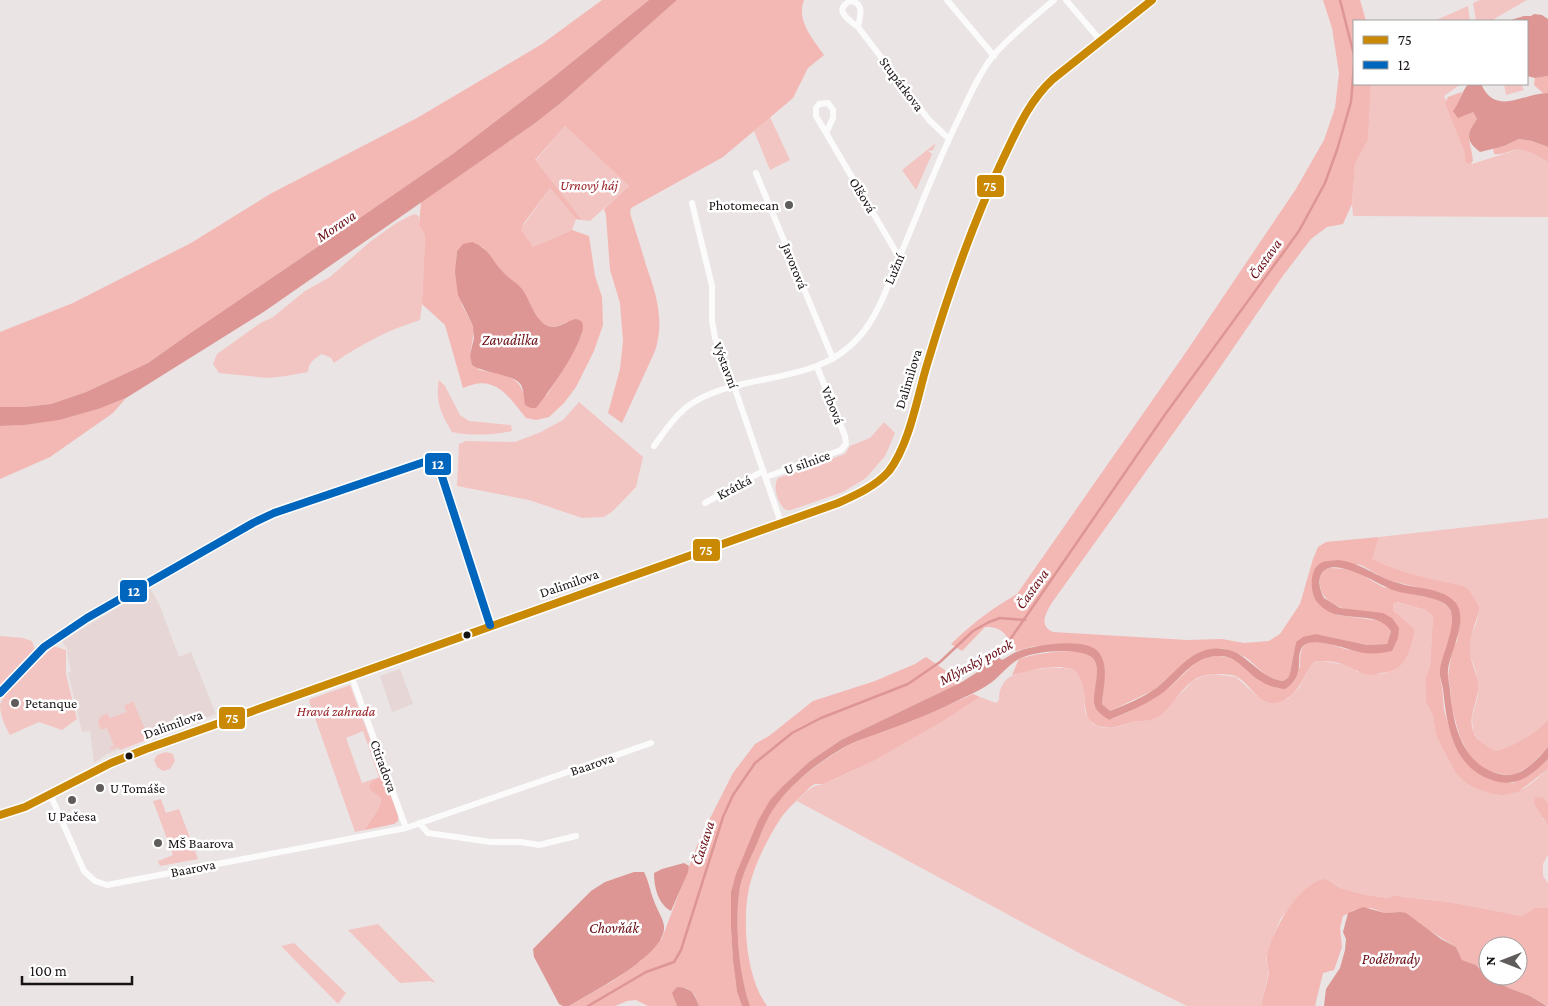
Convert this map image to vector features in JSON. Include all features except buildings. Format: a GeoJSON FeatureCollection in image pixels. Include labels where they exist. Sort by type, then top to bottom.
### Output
{"type":"FeatureCollection","features":[{"type":"Feature","properties":{"kind":"main road","name":"Dalimilova"},"geometry":{"type":"LineString","coordinates":[[0,815],[19,809],[122,758],[490,625],[838,503],[863,492],[881,478],[896,460],[904,444],[948,295],[979,213],[1030,106],[1041,91],[1053,80],[1152,0]]}},
{"type":"Feature","properties":{"kind":"street"},"geometry":{"type":"LineString","coordinates":[[947,0],[994,56]]}},
{"type":"Feature","properties":{"kind":"street","name":"Lužní"},"geometry":{"type":"LineString","coordinates":[[654,446],[674,419],[692,403],[716,391],[817,366],[842,354],[861,336],[878,307],[949,139],[970,95],[994,56],[1021,28],[1054,0]]}},
{"type":"Feature","properties":{"kind":"street"},"geometry":{"type":"LineString","coordinates":[[1066,0],[1101,42]]}},
{"type":"Feature","properties":{"kind":"street","name":"Stupárkova"},"geometry":{"type":"LineString","coordinates":[[858,27],[929,120],[949,139]]}},
{"type":"Feature","properties":{"kind":"street","name":"Olšová"},"geometry":{"type":"LineString","coordinates":[[826,133],[899,257]]}},
{"type":"Feature","properties":{"kind":"street","name":"Javorová"},"geometry":{"type":"LineString","coordinates":[[756,173],[833,359]]}},
{"type":"Feature","properties":{"kind":"street","name":"Výstavní"},"geometry":{"type":"LineString","coordinates":[[692,203],[712,286],[712,321],[715,338],[728,375],[734,386],[781,523]]}},
{"type":"Feature","properties":{"kind":"street","name":"Vrbová"},"geometry":{"type":"LineString","coordinates":[[817,366],[845,436],[846,444]]}},
{"type":"Feature","properties":{"kind":"street","name":"U silnice"},"geometry":{"type":"LineString","coordinates":[[765,474],[841,450],[846,444]]}},
{"type":"Feature","properties":{"kind":"street"},"geometry":{"type":"LineString","coordinates":[[0,693],[44,647],[88,618],[253,523],[274,513],[436,458],[490,625]]}},
{"type":"Feature","properties":{"kind":"street","name":"Krátká"},"geometry":{"type":"LineString","coordinates":[[705,503],[765,474]]}},
{"type":"Feature","properties":{"kind":"street","name":"Ctiradova"},"geometry":{"type":"LineString","coordinates":[[351,675],[406,828]]}},
{"type":"Feature","properties":{"kind":"street","name":"Baarova"},"geometry":{"type":"LineString","coordinates":[[50,794],[84,871],[95,881],[107,885],[406,828],[651,743]]}},
{"type":"Feature","properties":{"kind":"street"},"geometry":{"type":"LineString","coordinates":[[419,823],[428,833],[491,842],[521,842],[539,845],[576,836]]}},
{"type":"Feature","properties":{"kind":"shaded area"},"geometry":{"type":"Polygon","coordinates":[[[602,0],[649,0],[551,79],[454,153],[148,363],[86,392],[51,404],[0,407],[0,332],[73,303],[191,243],[270,194],[417,118],[542,44],[602,0]]]}},
{"type":"Feature","properties":{"kind":"shaded area"},"geometry":{"type":"Polygon","coordinates":[[[677,0],[804,0],[802,15],[804,22],[824,55],[808,68],[793,98],[723,157],[631,208],[630,213],[656,297],[659,329],[655,351],[622,423],[608,413],[620,369],[623,341],[620,303],[610,270],[604,209],[629,186],[565,126],[535,160],[582,220],[576,219],[550,188],[524,223],[521,230],[533,247],[572,230],[589,236],[595,276],[602,297],[603,325],[594,351],[576,387],[564,403],[549,417],[536,420],[526,418],[507,395],[492,385],[484,383],[474,384],[463,388],[445,325],[422,304],[425,236],[419,225],[421,202],[534,124],[562,102],[677,0]],[[463,244],[457,251],[456,260],[462,305],[474,331],[470,355],[479,370],[511,378],[516,381],[523,392],[547,395],[582,334],[567,322],[552,327],[539,320],[522,290],[502,272],[483,247],[463,244]]]}},
{"type":"Feature","properties":{"kind":"shaded area"},"geometry":{"type":"Polygon","coordinates":[[[1323,0],[1360,0],[1366,20],[1353,20],[1353,85],[1371,85],[1368,140],[1355,164],[1352,204],[1343,224],[1327,227],[1311,239],[1282,277],[1210,382],[1051,604],[1044,620],[1046,627],[1053,632],[1187,640],[1222,639],[1244,643],[1269,641],[1280,634],[1300,604],[1318,547],[1326,542],[1379,537],[1372,559],[1406,572],[1463,586],[1469,590],[1480,608],[1470,646],[1478,685],[1472,721],[1474,735],[1482,743],[1496,751],[1524,739],[1548,720],[1548,747],[1530,766],[1512,776],[1492,772],[1477,764],[1469,755],[1460,737],[1452,709],[1448,677],[1452,650],[1457,641],[1460,622],[1442,593],[1387,580],[1361,565],[1327,561],[1312,584],[1337,615],[1381,621],[1386,624],[1391,630],[1387,644],[1367,645],[1316,634],[1296,642],[1290,673],[1288,678],[1283,681],[1266,675],[1245,657],[1221,648],[1165,680],[1154,690],[1110,711],[1102,704],[1104,683],[1100,654],[1035,646],[1016,651],[1001,630],[991,627],[985,627],[962,651],[951,644],[967,629],[1017,594],[1184,355],[1296,189],[1324,140],[1335,108],[1339,73],[1332,28],[1323,0]]]}},
{"type":"Feature","properties":{"kind":"shaded area"},"geometry":{"type":"Polygon","coordinates":[[[1548,76],[1548,93],[1543,93],[1534,85],[1535,78],[1548,76]]]}},
{"type":"Feature","properties":{"kind":"shaded area"},"geometry":{"type":"Polygon","coordinates":[[[1462,92],[1459,103],[1473,112],[1477,119],[1469,135],[1473,161],[1469,164],[1465,162],[1465,153],[1445,103],[1448,97],[1462,92]]]}},
{"type":"Feature","properties":{"kind":"shaded area"},"geometry":{"type":"Polygon","coordinates":[[[1519,139],[1532,141],[1548,147],[1548,162],[1527,151],[1518,149],[1502,154],[1494,154],[1493,148],[1504,146],[1519,139]]]}},
{"type":"Feature","properties":{"kind":"shaded area"},"geometry":{"type":"Polygon","coordinates":[[[126,398],[113,413],[50,457],[0,479],[0,426],[64,418],[126,398]]]}},
{"type":"Feature","properties":{"kind":"shaded area"},"geometry":{"type":"Polygon","coordinates":[[[1329,568],[1349,569],[1383,587],[1439,600],[1449,608],[1452,614],[1452,630],[1440,678],[1444,710],[1453,740],[1489,779],[1513,783],[1534,772],[1548,759],[1548,769],[1518,792],[1503,795],[1475,788],[1456,773],[1436,735],[1433,715],[1426,702],[1425,679],[1430,666],[1433,616],[1426,610],[1397,602],[1393,604],[1393,610],[1415,631],[1408,653],[1401,665],[1389,672],[1370,675],[1339,663],[1329,661],[1315,662],[1309,668],[1295,692],[1282,701],[1275,703],[1260,698],[1240,678],[1235,676],[1227,674],[1204,675],[1189,684],[1158,717],[1118,726],[1103,727],[1094,724],[1089,718],[1086,711],[1083,685],[1073,669],[1060,667],[1042,668],[1012,675],[1019,659],[1026,657],[1070,651],[1089,655],[1094,660],[1097,670],[1094,706],[1109,720],[1133,710],[1155,697],[1170,687],[1195,664],[1202,659],[1210,657],[1219,656],[1235,660],[1269,685],[1277,688],[1300,667],[1302,648],[1310,642],[1322,642],[1357,651],[1392,651],[1392,618],[1348,610],[1329,601],[1322,593],[1320,579],[1324,571],[1329,568]]]}},
{"type":"Feature","properties":{"kind":"shaded area"},"geometry":{"type":"Polygon","coordinates":[[[150,588],[160,606],[179,657],[191,652],[216,714],[107,754],[94,763],[90,731],[82,732],[68,673],[71,672],[68,650],[62,641],[150,588]]]}},
{"type":"Feature","properties":{"kind":"shaded area"},"geometry":{"type":"Polygon","coordinates":[[[926,657],[962,682],[841,740],[810,761],[785,784],[731,892],[733,961],[737,992],[742,1006],[699,1006],[695,995],[687,988],[673,993],[677,1006],[648,1006],[636,1000],[627,1001],[615,1006],[569,1006],[613,981],[642,960],[662,938],[700,838],[733,773],[755,744],[769,736],[813,701],[875,681],[915,664],[926,657]]]}},
{"type":"Feature","properties":{"kind":"shaded area"},"geometry":{"type":"Polygon","coordinates":[[[400,669],[413,704],[392,712],[380,676],[400,669]]]}},
{"type":"Feature","properties":{"kind":"shaded area"},"geometry":{"type":"Polygon","coordinates":[[[973,694],[980,697],[877,759],[824,784],[815,784],[810,787],[782,817],[760,857],[748,894],[746,910],[747,945],[754,979],[767,1006],[750,1006],[743,980],[739,951],[737,921],[739,894],[747,866],[766,821],[777,803],[808,772],[849,745],[973,694]]]}},
{"type":"Feature","properties":{"kind":"shaded area"},"geometry":{"type":"Polygon","coordinates":[[[384,777],[398,816],[398,821],[394,824],[365,830],[377,811],[381,798],[371,791],[369,786],[374,780],[384,777]]]}},
{"type":"Feature","properties":{"kind":"shaded area"},"geometry":{"type":"Polygon","coordinates":[[[1535,797],[1544,798],[1548,803],[1548,826],[1534,803],[1535,797]]]}},
{"type":"Feature","properties":{"kind":"shaded area"},"geometry":{"type":"Polygon","coordinates":[[[1326,879],[1340,888],[1366,895],[1388,898],[1395,895],[1449,902],[1522,916],[1534,908],[1548,908],[1548,1006],[1505,986],[1528,986],[1528,936],[1478,936],[1478,967],[1462,960],[1456,947],[1400,912],[1385,913],[1371,908],[1354,910],[1343,916],[1340,928],[1342,947],[1334,970],[1323,973],[1315,1006],[1261,1006],[1269,972],[1267,956],[1274,935],[1288,910],[1306,889],[1316,882],[1326,879]]]}},
{"type":"Feature","properties":{"kind":"green space"},"geometry":{"type":"Polygon","coordinates":[[[1480,0],[1527,0],[1494,20],[1476,20],[1473,3],[1480,0]]]}},
{"type":"Feature","properties":{"kind":"green space"},"geometry":{"type":"Polygon","coordinates":[[[1468,6],[1470,20],[1436,20],[1468,6]]]}},
{"type":"Feature","properties":{"kind":"green space"},"geometry":{"type":"Polygon","coordinates":[[[1371,85],[1460,85],[1444,96],[1472,164],[1519,149],[1548,153],[1548,217],[1353,216],[1355,164],[1368,140],[1371,85]]]}},
{"type":"Feature","properties":{"kind":"green space"},"geometry":{"type":"Polygon","coordinates":[[[1504,85],[1522,85],[1524,90],[1506,95],[1504,85]]]}},
{"type":"Feature","properties":{"kind":"green space"},"geometry":{"type":"Polygon","coordinates":[[[770,117],[790,160],[770,170],[754,131],[770,117]]]}},
{"type":"Feature","properties":{"kind":"green space","name":"Urnový háj"},"geometry":{"type":"Polygon","coordinates":[[[565,126],[629,186],[590,221],[582,220],[535,161],[565,126]]]}},
{"type":"Feature","properties":{"kind":"green space"},"geometry":{"type":"Polygon","coordinates":[[[936,143],[933,150],[928,151],[932,154],[916,190],[902,170],[936,143]]]}},
{"type":"Feature","properties":{"kind":"green space"},"geometry":{"type":"Polygon","coordinates":[[[550,188],[576,219],[572,230],[533,247],[520,230],[550,188]]]}},
{"type":"Feature","properties":{"kind":"green space"},"geometry":{"type":"Polygon","coordinates":[[[414,214],[419,216],[419,225],[425,236],[420,320],[375,338],[334,363],[331,358],[322,354],[314,359],[308,372],[267,378],[219,373],[213,364],[217,354],[262,322],[272,318],[305,291],[330,277],[371,241],[398,222],[414,214]]]}},
{"type":"Feature","properties":{"kind":"green space"},"geometry":{"type":"Polygon","coordinates":[[[439,380],[445,386],[460,415],[469,421],[511,425],[512,431],[482,434],[452,432],[438,401],[439,380]]]}},
{"type":"Feature","properties":{"kind":"green space"},"geometry":{"type":"Polygon","coordinates":[[[579,402],[643,457],[636,487],[613,511],[604,517],[582,518],[529,500],[457,486],[459,444],[466,441],[515,442],[541,432],[563,420],[579,402]]]}},
{"type":"Feature","properties":{"kind":"green space"},"geometry":{"type":"Polygon","coordinates":[[[884,422],[895,433],[885,456],[866,478],[843,492],[791,510],[786,510],[783,507],[778,500],[776,490],[778,478],[845,454],[850,446],[870,438],[884,422]]]}},
{"type":"Feature","properties":{"kind":"green space"},"geometry":{"type":"Polygon","coordinates":[[[1548,518],[1548,720],[1524,739],[1496,751],[1481,743],[1473,732],[1472,717],[1478,696],[1476,672],[1470,655],[1470,639],[1480,608],[1467,592],[1459,587],[1401,572],[1371,559],[1379,537],[1548,518]]]}},
{"type":"Feature","properties":{"kind":"green space"},"geometry":{"type":"Polygon","coordinates":[[[1396,602],[1426,610],[1433,616],[1430,666],[1425,679],[1426,702],[1433,714],[1436,735],[1493,794],[1510,793],[1523,789],[1548,769],[1548,803],[1544,798],[1543,819],[1548,826],[1548,855],[1543,864],[1543,876],[1548,883],[1548,908],[1534,908],[1522,916],[1449,902],[1395,895],[1388,898],[1366,895],[1340,888],[1326,879],[1301,895],[1281,918],[1266,959],[1269,969],[1261,1006],[1187,1006],[1081,954],[797,801],[812,787],[844,775],[884,754],[980,697],[996,703],[999,700],[1000,691],[1005,681],[1010,677],[1027,671],[1047,668],[1073,669],[1082,679],[1085,712],[1093,724],[1104,728],[1154,719],[1161,715],[1193,681],[1213,674],[1236,677],[1257,696],[1288,699],[1299,688],[1311,664],[1316,662],[1322,661],[1346,665],[1368,675],[1386,673],[1413,637],[1415,631],[1393,610],[1393,604],[1396,602]]]}},
{"type":"Feature","properties":{"kind":"green space"},"geometry":{"type":"Polygon","coordinates":[[[0,636],[23,638],[32,641],[35,650],[0,689],[0,636]]]}},
{"type":"Feature","properties":{"kind":"green space"},"geometry":{"type":"Polygon","coordinates":[[[54,646],[66,650],[66,674],[77,719],[62,730],[39,722],[10,735],[1,713],[0,705],[8,691],[54,646]]]}},
{"type":"Feature","properties":{"kind":"green space","name":"Hravá zahrada"},"geometry":{"type":"Polygon","coordinates":[[[350,685],[384,777],[371,791],[381,798],[377,811],[365,830],[355,832],[309,701],[350,685]],[[363,731],[346,738],[362,783],[379,777],[363,731]]]}},
{"type":"Feature","properties":{"kind":"green space"},"geometry":{"type":"Polygon","coordinates":[[[133,701],[147,734],[157,730],[159,735],[148,736],[149,739],[120,750],[118,747],[110,750],[114,746],[107,728],[101,730],[98,723],[100,717],[107,713],[110,718],[127,712],[124,706],[133,701]]]}},
{"type":"Feature","properties":{"kind":"green space"},"geometry":{"type":"Polygon","coordinates":[[[166,752],[173,754],[175,761],[170,769],[163,771],[157,767],[154,760],[157,755],[166,752]]]}},
{"type":"Feature","properties":{"kind":"green space"},"geometry":{"type":"Polygon","coordinates":[[[161,799],[166,813],[179,809],[198,859],[160,866],[158,861],[173,855],[153,801],[161,799]]]}},
{"type":"Feature","properties":{"kind":"green space"},"geometry":{"type":"Polygon","coordinates":[[[378,924],[436,983],[430,981],[400,983],[348,930],[378,924]]]}},
{"type":"Feature","properties":{"kind":"green space"},"geometry":{"type":"Polygon","coordinates":[[[294,943],[346,993],[338,1004],[281,946],[294,943]]]}},
{"type":"Feature","properties":{"kind":"water"},"geometry":{"type":"Polygon","coordinates":[[[649,0],[677,0],[562,102],[534,124],[265,311],[126,398],[98,409],[59,420],[0,426],[0,407],[51,404],[86,392],[148,363],[454,153],[551,79],[649,0]]]}},
{"type":"Feature","properties":{"kind":"water"},"geometry":{"type":"Polygon","coordinates":[[[1534,14],[1542,15],[1548,19],[1548,76],[1535,78],[1528,76],[1528,20],[1510,20],[1534,14]]]}},
{"type":"Feature","properties":{"kind":"water"},"geometry":{"type":"Polygon","coordinates":[[[1467,85],[1482,85],[1487,94],[1494,99],[1502,101],[1511,101],[1548,93],[1548,147],[1532,141],[1519,139],[1504,146],[1480,152],[1472,144],[1469,137],[1477,119],[1473,112],[1458,118],[1453,111],[1467,85]]]}},
{"type":"Feature","properties":{"kind":"water","name":"Zavadilka"},"geometry":{"type":"Polygon","coordinates":[[[472,242],[483,248],[504,273],[522,289],[538,318],[547,326],[558,326],[575,319],[582,322],[583,329],[574,352],[536,408],[525,405],[523,389],[518,381],[472,365],[470,355],[474,338],[473,326],[458,295],[455,272],[457,251],[463,244],[472,242]]]}},
{"type":"Feature","properties":{"kind":"water"},"geometry":{"type":"Polygon","coordinates":[[[1338,560],[1355,564],[1405,585],[1436,591],[1455,602],[1459,609],[1460,627],[1448,671],[1454,718],[1463,744],[1479,764],[1491,771],[1511,775],[1529,766],[1548,747],[1548,759],[1526,777],[1507,783],[1484,777],[1472,769],[1456,746],[1451,733],[1440,675],[1441,663],[1451,629],[1452,614],[1449,608],[1439,601],[1396,591],[1358,573],[1337,567],[1328,568],[1320,576],[1321,592],[1324,598],[1340,608],[1383,613],[1392,618],[1399,628],[1398,638],[1392,651],[1379,653],[1365,653],[1316,642],[1304,645],[1301,649],[1296,677],[1285,689],[1262,682],[1232,659],[1221,656],[1211,657],[1194,664],[1166,690],[1152,700],[1109,720],[1099,713],[1095,707],[1094,694],[1097,671],[1096,664],[1088,655],[1064,651],[1045,652],[1021,658],[992,682],[975,692],[926,715],[859,740],[843,748],[807,773],[774,808],[766,821],[740,887],[737,921],[739,951],[743,980],[750,1006],[742,1006],[737,992],[733,961],[731,892],[736,874],[758,821],[770,800],[810,761],[841,740],[962,682],[979,671],[993,654],[1002,660],[1017,652],[1049,645],[1074,644],[1094,648],[1100,654],[1104,666],[1105,679],[1102,704],[1110,711],[1155,689],[1186,661],[1202,651],[1223,649],[1231,651],[1239,654],[1266,675],[1283,681],[1288,678],[1290,673],[1296,642],[1303,637],[1316,634],[1367,645],[1387,644],[1391,631],[1384,624],[1376,620],[1335,614],[1326,610],[1315,599],[1312,589],[1312,577],[1316,568],[1324,562],[1338,560]]]}},
{"type":"Feature","properties":{"kind":"water"},"geometry":{"type":"Polygon","coordinates":[[[684,863],[689,866],[688,872],[671,911],[660,900],[654,873],[684,863]]]}},
{"type":"Feature","properties":{"kind":"water","name":"Chovňák"},"geometry":{"type":"Polygon","coordinates":[[[634,872],[644,872],[646,876],[664,926],[662,937],[641,961],[626,972],[569,1006],[559,1004],[534,957],[533,949],[591,891],[605,882],[634,872]]]}},
{"type":"Feature","properties":{"kind":"water","name":"Poděbrady"},"geometry":{"type":"Polygon","coordinates":[[[1363,907],[1385,913],[1406,913],[1441,939],[1456,947],[1462,960],[1478,967],[1478,986],[1505,986],[1530,996],[1547,1006],[1324,1006],[1326,989],[1340,968],[1345,950],[1346,939],[1343,932],[1348,913],[1363,907]]]}},
{"type":"Feature","properties":{"kind":"water"},"geometry":{"type":"Polygon","coordinates":[[[677,987],[692,992],[699,1006],[677,1006],[672,993],[677,987]]]}},
{"type":"Feature","properties":{"kind":"waterway","name":"Častava"},"geometry":{"type":"LineString","coordinates":[[1340,0],[1353,51]]}},
{"type":"Feature","properties":{"kind":"waterway","name":"Častava"},"geometry":{"type":"LineString","coordinates":[[996,660],[1164,416],[1299,231],[1325,183],[1337,150],[1351,102],[1353,77]]}},
{"type":"Feature","properties":{"kind":"waterway","name":"Častava"},"geometry":{"type":"LineString","coordinates":[[588,1006],[646,972],[674,962],[681,950],[723,817],[733,795],[755,763],[792,733],[821,718],[908,684],[940,662],[973,631],[989,622],[1000,618],[1025,620]]}},
{"type":"Feature","properties":{"kind":"transit line","name":"75"},"geometry":{"type":"LineString","coordinates":[[0,815],[25,807],[111,763],[146,749],[838,503],[872,486],[889,471],[902,448],[912,421],[934,341],[960,262],[991,184],[1024,116],[1053,79],[1152,0]]}},
{"type":"Feature","properties":{"kind":"transit line","name":"12"},"geometry":{"type":"LineString","coordinates":[[0,693],[44,647],[87,618],[253,523],[274,513],[436,458],[490,625]]}},
{"type":"Feature","properties":{"kind":"place","name":"Photomecan"},"geometry":{"type":"Point","coordinates":[789,205]}},
{"type":"Feature","properties":{"kind":"place","name":"Petanque"},"geometry":{"type":"Point","coordinates":[15,703]}},
{"type":"Feature","properties":{"kind":"place","name":"U Tomáše"},"geometry":{"type":"Point","coordinates":[100,788]}},
{"type":"Feature","properties":{"kind":"place","name":"U Pačesa"},"geometry":{"type":"Point","coordinates":[72,800]}},
{"type":"Feature","properties":{"kind":"place","name":"MŠ Baarova"},"geometry":{"type":"Point","coordinates":[158,843]}},
{"type":"Feature","properties":{"kind":"water label","name":"Morava"},"geometry":{"type":"Point","coordinates":[336,226]}},
{"type":"Feature","properties":{"kind":"water label","name":"Mlýnský potok"},"geometry":{"type":"Point","coordinates":[976,662]}}]}
